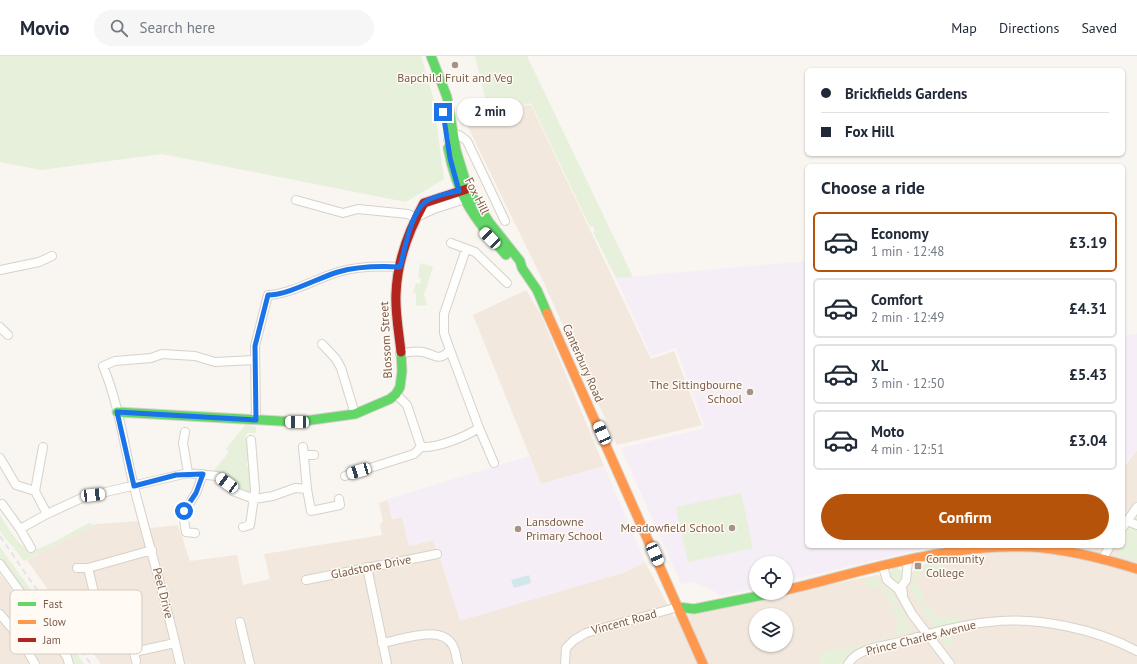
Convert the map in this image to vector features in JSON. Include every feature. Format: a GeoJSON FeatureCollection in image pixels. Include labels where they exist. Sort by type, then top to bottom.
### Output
{"type":"FeatureCollection","features":[{"type":"Feature","properties":{"kind":"street","name":"Fox Hill"},"geometry":{"type":"LineString","coordinates":[[431,56],[440,82],[439,88],[465,194],[520,260],[522,268],[537,290]]}},
{"type":"Feature","properties":{"kind":"street","name":"Fox Hill"},"geometry":{"type":"LineString","coordinates":[[451,138],[459,135],[467,141],[505,221]]}},
{"type":"Feature","properties":{"kind":"street","name":"Blossom Street"},"geometry":{"type":"LineString","coordinates":[[117,412],[297,422],[355,414],[390,399],[396,394],[400,387],[402,371],[396,294],[400,267],[415,218],[424,203],[438,197],[465,194]]}},
{"type":"Feature","properties":{"kind":"street"},"geometry":{"type":"LineString","coordinates":[[296,200],[343,213],[358,209],[408,214],[415,218]]}},
{"type":"Feature","properties":{"kind":"street"},"geometry":{"type":"LineString","coordinates":[[451,243],[482,257],[507,283]]}},
{"type":"Feature","properties":{"kind":"street"},"geometry":{"type":"LineString","coordinates":[[466,249],[444,314],[444,333],[479,428],[494,463]]}},
{"type":"Feature","properties":{"kind":"street"},"geometry":{"type":"LineString","coordinates":[[0,270],[39,262],[52,256]]}},
{"type":"Feature","properties":{"kind":"street"},"geometry":{"type":"LineString","coordinates":[[256,420],[255,346],[268,295],[282,293],[340,271],[374,266],[400,267]]}},
{"type":"Feature","properties":{"kind":"street","name":"Canterbury Road"},"geometry":{"type":"LineString","coordinates":[[537,290],[678,607]]}},
{"type":"Feature","properties":{"kind":"street"},"geometry":{"type":"LineString","coordinates":[[0,327],[8,335]]}},
{"type":"Feature","properties":{"kind":"street"},"geometry":{"type":"LineString","coordinates":[[322,344],[336,359],[341,368],[355,414]]}},
{"type":"Feature","properties":{"kind":"street"},"geometry":{"type":"LineString","coordinates":[[400,354],[408,352],[424,352],[438,357],[445,355],[450,350]]}},
{"type":"Feature","properties":{"kind":"street","name":"Peel Drive"},"geometry":{"type":"LineString","coordinates":[[180,664],[152,550],[134,486],[117,412],[103,366],[115,361],[151,358],[162,354],[195,356],[215,362],[254,360]]}},
{"type":"Feature","properties":{"kind":"street"},"geometry":{"type":"LineString","coordinates":[[396,394],[407,405],[421,447]]}},
{"type":"Feature","properties":{"kind":"street"},"geometry":{"type":"LineString","coordinates":[[345,476],[414,454],[421,447],[446,442],[469,434],[479,428]]}},
{"type":"Feature","properties":{"kind":"street"},"geometry":{"type":"LineString","coordinates":[[185,432],[183,444],[188,473]]}},
{"type":"Feature","properties":{"kind":"street"},"geometry":{"type":"LineString","coordinates":[[242,527],[250,525],[254,499],[250,440]]}},
{"type":"Feature","properties":{"kind":"street"},"geometry":{"type":"LineString","coordinates":[[43,447],[35,491],[47,514]]}},
{"type":"Feature","properties":{"kind":"street"},"geometry":{"type":"LineString","coordinates":[[303,447],[310,511],[340,505],[339,499]]}},
{"type":"Feature","properties":{"kind":"street"},"geometry":{"type":"LineString","coordinates":[[304,456],[314,455]]}},
{"type":"Feature","properties":{"kind":"street"},"geometry":{"type":"LineString","coordinates":[[0,458],[16,485],[35,491]]}},
{"type":"Feature","properties":{"kind":"street"},"geometry":{"type":"LineString","coordinates":[[20,529],[47,514],[84,497],[188,473],[218,476],[227,483],[233,491],[254,499],[273,496],[295,488],[307,489]]}},
{"type":"Feature","properties":{"kind":"street"},"geometry":{"type":"LineString","coordinates":[[195,533],[186,532],[183,514],[196,493],[203,474]]}},
{"type":"Feature","properties":{"kind":"street"},"geometry":{"type":"LineString","coordinates":[[2,504],[20,529],[31,548]]}},
{"type":"Feature","properties":{"kind":"street"},"geometry":{"type":"LineString","coordinates":[[1137,506],[1125,524],[1137,525]]}},
{"type":"Feature","properties":{"kind":"street"},"geometry":{"type":"LineString","coordinates":[[793,588],[908,561],[969,549],[988,548]]}},
{"type":"Feature","properties":{"kind":"street"},"geometry":{"type":"LineString","coordinates":[[1024,548],[1056,550],[1103,558],[1137,569]]}},
{"type":"Feature","properties":{"kind":"street"},"geometry":{"type":"LineString","coordinates":[[1103,558],[1109,548]]}},
{"type":"Feature","properties":{"kind":"street"},"geometry":{"type":"LineString","coordinates":[[77,568],[88,568],[152,550]]}},
{"type":"Feature","properties":{"kind":"street","name":"Gladstone Drive"},"geometry":{"type":"LineString","coordinates":[[306,580],[437,554]]}},
{"type":"Feature","properties":{"kind":"street"},"geometry":{"type":"LineString","coordinates":[[908,561],[906,580],[902,586],[903,595],[912,614],[926,635],[950,664]]}},
{"type":"Feature","properties":{"kind":"street"},"geometry":{"type":"LineString","coordinates":[[0,564],[19,590]]}},
{"type":"Feature","properties":{"kind":"street"},"geometry":{"type":"LineString","coordinates":[[366,567],[382,643],[388,664]]}},
{"type":"Feature","properties":{"kind":"street"},"geometry":{"type":"LineString","coordinates":[[883,567],[887,580],[903,595]]}},
{"type":"Feature","properties":{"kind":"street"},"geometry":{"type":"LineString","coordinates":[[88,568],[96,590]]}},
{"type":"Feature","properties":{"kind":"street"},"geometry":{"type":"LineString","coordinates":[[678,607],[694,609],[749,598]]}},
{"type":"Feature","properties":{"kind":"street"},"geometry":{"type":"LineString","coordinates":[[678,607],[703,664]]}},
{"type":"Feature","properties":{"kind":"street","name":"Vincent Road"},"geometry":{"type":"LineString","coordinates":[[565,664],[566,648],[574,640],[586,633],[678,607]]}},
{"type":"Feature","properties":{"kind":"street"},"geometry":{"type":"LineString","coordinates":[[0,614],[10,626]]}},
{"type":"Feature","properties":{"kind":"street"},"geometry":{"type":"LineString","coordinates":[[240,622],[250,664]]}},
{"type":"Feature","properties":{"kind":"street","name":"Prince Charles Avenue"},"geometry":{"type":"LineString","coordinates":[[848,664],[860,653],[926,635],[990,622],[1048,623],[1110,638],[1137,651]]}},
{"type":"Feature","properties":{"kind":"street"},"geometry":{"type":"LineString","coordinates":[[382,643],[432,633],[444,636],[453,646],[458,664]]}},
{"type":"Feature","properties":{"kind":"street"},"geometry":{"type":"LineString","coordinates":[[142,654],[175,643]]}},
{"type":"Feature","properties":{"kind":"street"},"geometry":{"type":"LineString","coordinates":[[28,654],[34,664]]}},
{"type":"Feature","properties":{"kind":"street"},"geometry":{"type":"LineString","coordinates":[[65,654],[69,664]]}},
{"type":"Feature","properties":{"kind":"shaded area"},"geometry":{"type":"Polygon","coordinates":[[[531,105],[651,359],[674,351],[702,425],[617,445],[543,281],[467,125],[509,107],[531,105]]]}},
{"type":"Feature","properties":{"kind":"shaded area","name":"The Sittingbourne School"},"geometry":{"type":"Polygon","coordinates":[[[805,261],[805,548],[926,548],[793,579],[793,556],[749,556],[749,590],[720,596],[716,592],[693,582],[681,584],[621,448],[705,428],[676,348],[651,356],[616,278],[805,261]]]}},
{"type":"Feature","properties":{"kind":"shaded area"},"geometry":{"type":"Polygon","coordinates":[[[526,290],[541,315],[604,466],[541,484],[473,315],[526,290]]]}},
{"type":"Feature","properties":{"kind":"shaded area"},"geometry":{"type":"Polygon","coordinates":[[[1137,333],[1137,449],[1125,464],[1125,336],[1137,333]]]}},
{"type":"Feature","properties":{"kind":"shaded area"},"geometry":{"type":"Polygon","coordinates":[[[1137,450],[1137,664],[101,664],[94,654],[142,654],[142,590],[48,590],[27,560],[96,524],[139,521],[142,529],[178,525],[190,561],[237,555],[243,585],[270,579],[264,554],[382,535],[380,524],[383,522],[379,503],[388,500],[392,519],[402,517],[409,546],[434,540],[437,554],[623,573],[645,562],[674,617],[756,600],[793,600],[793,592],[877,575],[893,586],[909,576],[918,566],[964,556],[1043,548],[1125,548],[1125,465],[1137,450]]]}},
{"type":"Feature","properties":{"kind":"shaded area","name":"Lansdowne Primary School"},"geometry":{"type":"Polygon","coordinates":[[[529,456],[541,484],[604,466],[645,562],[623,573],[460,621],[434,540],[409,546],[402,517],[392,518],[388,499],[529,456]]]}},
{"type":"Feature","properties":{"kind":"shaded area"},"geometry":{"type":"Polygon","coordinates":[[[0,574],[12,590],[10,590],[10,654],[60,654],[65,664],[0,664],[0,574]]]}},
{"type":"Feature","properties":{"kind":"green space"},"geometry":{"type":"Polygon","coordinates":[[[0,56],[421,56],[433,97],[444,179],[406,202],[162,154],[41,170],[0,162],[0,56]]]}},
{"type":"Feature","properties":{"kind":"green space"},"geometry":{"type":"Polygon","coordinates":[[[475,56],[527,56],[633,277],[616,278],[593,232],[595,231],[593,226],[590,227],[531,103],[466,120],[460,107],[465,104],[486,102],[475,56]]]}},
{"type":"Feature","properties":{"kind":"green space"},"geometry":{"type":"Polygon","coordinates":[[[420,263],[433,267],[424,295],[427,305],[416,306],[416,293],[413,293],[416,283],[420,284],[421,278],[418,277],[420,263]]]}},
{"type":"Feature","properties":{"kind":"green space"},"geometry":{"type":"Polygon","coordinates":[[[246,424],[256,427],[256,433],[247,433],[246,436],[249,460],[246,464],[250,469],[251,493],[247,493],[237,488],[226,481],[214,470],[229,452],[226,449],[246,424]]]}},
{"type":"Feature","properties":{"kind":"green space"},"geometry":{"type":"Polygon","coordinates":[[[741,493],[753,548],[688,562],[676,507],[741,493]]]}},
{"type":"Feature","properties":{"kind":"green space"},"geometry":{"type":"Polygon","coordinates":[[[1137,507],[1137,561],[1116,554],[1120,553],[1120,548],[1125,548],[1125,525],[1137,507]]]}},
{"type":"Feature","properties":{"kind":"green space"},"geometry":{"type":"Polygon","coordinates":[[[0,515],[12,534],[23,547],[33,550],[49,545],[89,523],[93,524],[90,528],[24,561],[0,531],[0,515]]]}},
{"type":"Feature","properties":{"kind":"green space"},"geometry":{"type":"Polygon","coordinates":[[[0,547],[31,590],[22,590],[0,560],[0,547]]]}},
{"type":"Feature","properties":{"kind":"green space"},"geometry":{"type":"Polygon","coordinates":[[[943,561],[945,567],[923,571],[918,579],[912,582],[916,571],[919,568],[927,564],[943,561]]]}},
{"type":"Feature","properties":{"kind":"green space"},"geometry":{"type":"Polygon","coordinates":[[[893,568],[899,568],[903,572],[903,578],[899,582],[893,582],[889,578],[889,572],[893,568]]]}},
{"type":"Feature","properties":{"kind":"green space"},"geometry":{"type":"Polygon","coordinates":[[[875,577],[884,585],[877,589],[872,587],[866,588],[864,580],[875,577]]]}},
{"type":"Feature","properties":{"kind":"green space"},"geometry":{"type":"Polygon","coordinates":[[[916,582],[925,599],[918,603],[911,588],[911,584],[916,582]]]}},
{"type":"Feature","properties":{"kind":"green space"},"geometry":{"type":"Polygon","coordinates":[[[884,586],[894,595],[897,601],[890,605],[882,588],[884,586]]]}},
{"type":"Feature","properties":{"kind":"green space"},"geometry":{"type":"Polygon","coordinates":[[[897,603],[907,619],[900,623],[891,606],[897,603]]]}},
{"type":"Feature","properties":{"kind":"green space"},"geometry":{"type":"Polygon","coordinates":[[[923,604],[925,608],[930,605],[937,617],[929,621],[920,606],[923,604]]]}},
{"type":"Feature","properties":{"kind":"green space"},"geometry":{"type":"Polygon","coordinates":[[[940,616],[942,618],[946,616],[948,618],[961,616],[962,622],[932,626],[930,622],[940,616]]]}},
{"type":"Feature","properties":{"kind":"green space"},"geometry":{"type":"Polygon","coordinates":[[[907,620],[912,630],[896,634],[895,626],[907,620]]]}},
{"type":"Feature","properties":{"kind":"green space"},"geometry":{"type":"Polygon","coordinates":[[[913,633],[914,635],[864,646],[855,651],[852,646],[913,633]]]}},
{"type":"Feature","properties":{"kind":"green space"},"geometry":{"type":"Polygon","coordinates":[[[956,635],[950,650],[941,639],[956,635]]]}},
{"type":"Feature","properties":{"kind":"green space"},"geometry":{"type":"Polygon","coordinates":[[[851,646],[852,653],[843,664],[820,664],[820,653],[851,646]]]}},
{"type":"Feature","properties":{"kind":"green space"},"geometry":{"type":"Polygon","coordinates":[[[69,654],[77,654],[84,664],[74,664],[69,654]]]}},
{"type":"Feature","properties":{"kind":"water"},"geometry":{"type":"Polygon","coordinates":[[[529,575],[531,583],[514,588],[511,580],[529,575]]]}},
{"type":"Feature","properties":{"kind":"railway"},"geometry":{"type":"LineString","coordinates":[[0,536],[37,590]]}},
{"type":"Feature","properties":{"kind":"railway"},"geometry":{"type":"LineString","coordinates":[[83,654],[91,664]]}},
{"type":"Feature","properties":{"kind":"traffic: fast"},"geometry":{"type":"LineString","coordinates":[[431,56],[447,97],[456,150],[468,189],[489,222],[520,261],[522,268],[537,290],[547,313]]}},
{"type":"Feature","properties":{"kind":"traffic: fast"},"geometry":{"type":"LineString","coordinates":[[448,148],[456,180],[468,206],[485,230],[506,255]]}},
{"type":"Feature","properties":{"kind":"traffic: fast"},"geometry":{"type":"LineString","coordinates":[[117,412],[297,422],[355,414],[390,399],[396,394],[400,387],[402,371],[401,352]]}},
{"type":"Feature","properties":{"kind":"traffic: fast"},"geometry":{"type":"LineString","coordinates":[[678,607],[694,609],[749,598]]}},
{"type":"Feature","properties":{"kind":"traffic: slow"},"geometry":{"type":"LineString","coordinates":[[547,313],[703,664]]}},
{"type":"Feature","properties":{"kind":"traffic: slow"},"geometry":{"type":"LineString","coordinates":[[793,588],[907,560],[968,549],[984,548]]}},
{"type":"Feature","properties":{"kind":"traffic: slow"},"geometry":{"type":"LineString","coordinates":[[1044,548],[1098,558],[1137,569]]}},
{"type":"Feature","properties":{"kind":"traffic: jam"},"geometry":{"type":"LineString","coordinates":[[401,352],[396,301],[397,282],[401,258],[413,224],[424,203],[467,189]]}},
{"type":"Feature","properties":{"kind":"place","name":"Bapchild Fruit and Veg"},"geometry":{"type":"Point","coordinates":[455,65]}},
{"type":"Feature","properties":{"kind":"place","name":"The Sittingbourne School"},"geometry":{"type":"Point","coordinates":[750,392]}},
{"type":"Feature","properties":{"kind":"place","name":"Meadowfield School"},"geometry":{"type":"Point","coordinates":[732,528]}},
{"type":"Feature","properties":{"kind":"place","name":"Lansdowne Primary School"},"geometry":{"type":"Point","coordinates":[518,529]}},
{"type":"Feature","properties":{"kind":"place","name":"Community College"},"geometry":{"type":"Point","coordinates":[918,566]}},
{"type":"Feature","properties":{"kind":"route"},"geometry":{"type":"LineString","coordinates":[[184,511],[196,493],[203,474],[188,473],[176,475],[134,486],[117,412],[246,418],[256,420],[257,402],[254,360],[255,346],[268,295],[282,293],[340,271],[374,266],[400,267],[411,227],[424,203],[459,191],[450,158],[443,112]]}}]}
